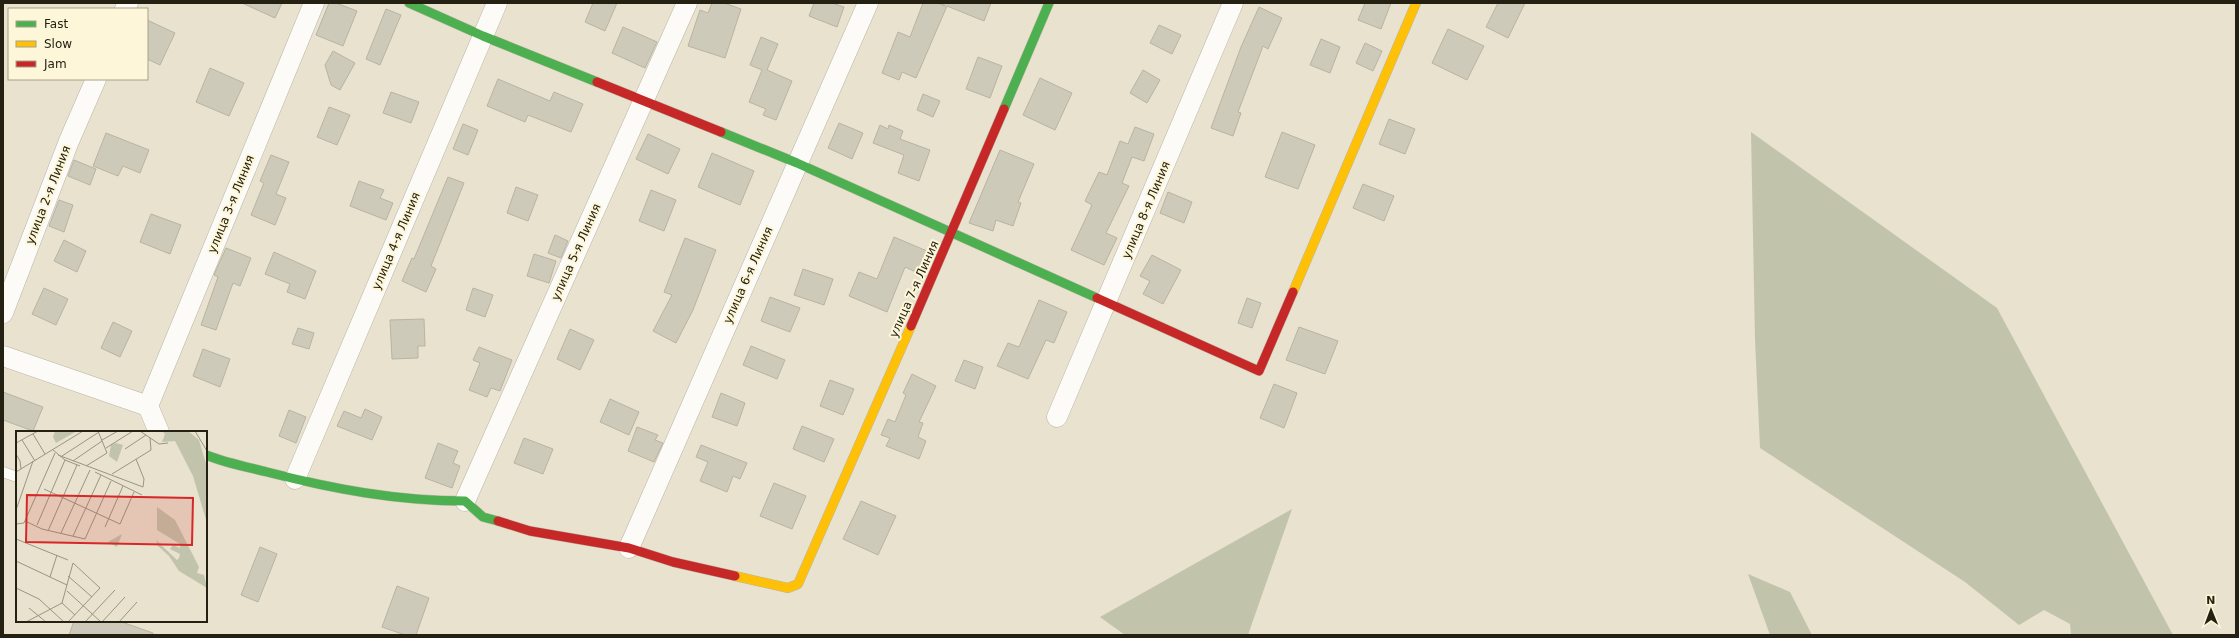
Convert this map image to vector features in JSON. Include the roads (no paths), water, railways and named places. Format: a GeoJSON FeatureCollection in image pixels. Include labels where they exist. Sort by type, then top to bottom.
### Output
{"type":"FeatureCollection","features":[{"type":"Feature","properties":{"kind":"street","name":"улица 3-я Линия"},"geometry":{"type":"LineString","coordinates":[[148,406],[314,3]]}},
{"type":"Feature","properties":{"kind":"street"},"geometry":{"type":"LineString","coordinates":[[409,3],[483,36],[797,163],[1259,371],[1416,3]]}},
{"type":"Feature","properties":{"kind":"street","name":"улица 4-я Линия"},"geometry":{"type":"LineString","coordinates":[[295,479],[497,3]]}},
{"type":"Feature","properties":{"kind":"street","name":"улица 5-я Линия"},"geometry":{"type":"LineString","coordinates":[[465,501],[687,3]]}},
{"type":"Feature","properties":{"kind":"street","name":"улица 6-я Линия"},"geometry":{"type":"LineString","coordinates":[[629,548],[868,3]]}},
{"type":"Feature","properties":{"kind":"street","name":"улица 7-я Линия"},"geometry":{"type":"LineString","coordinates":[[629,548],[673,562],[788,588],[798,584],[952,232],[1049,3]]}},
{"type":"Feature","properties":{"kind":"street","name":"улица 8-я Линия"},"geometry":{"type":"LineString","coordinates":[[1057,417],[1233,3]]}},
{"type":"Feature","properties":{"kind":"street","name":"улица 2-я Линия"},"geometry":{"type":"LineString","coordinates":[[3,313],[69,142],[96,80]]}},
{"type":"Feature","properties":{"kind":"street"},"geometry":{"type":"LineString","coordinates":[[3,356],[148,406],[159,431]]}},
{"type":"Feature","properties":{"kind":"street"},"geometry":{"type":"LineString","coordinates":[[207,455],[295,479],[343,490],[402,500],[465,501],[483,517],[530,531],[629,548]]}},
{"type":"Feature","properties":{"kind":"lane"},"geometry":{"type":"LineString","coordinates":[[3,472],[16,477]]}}]}
